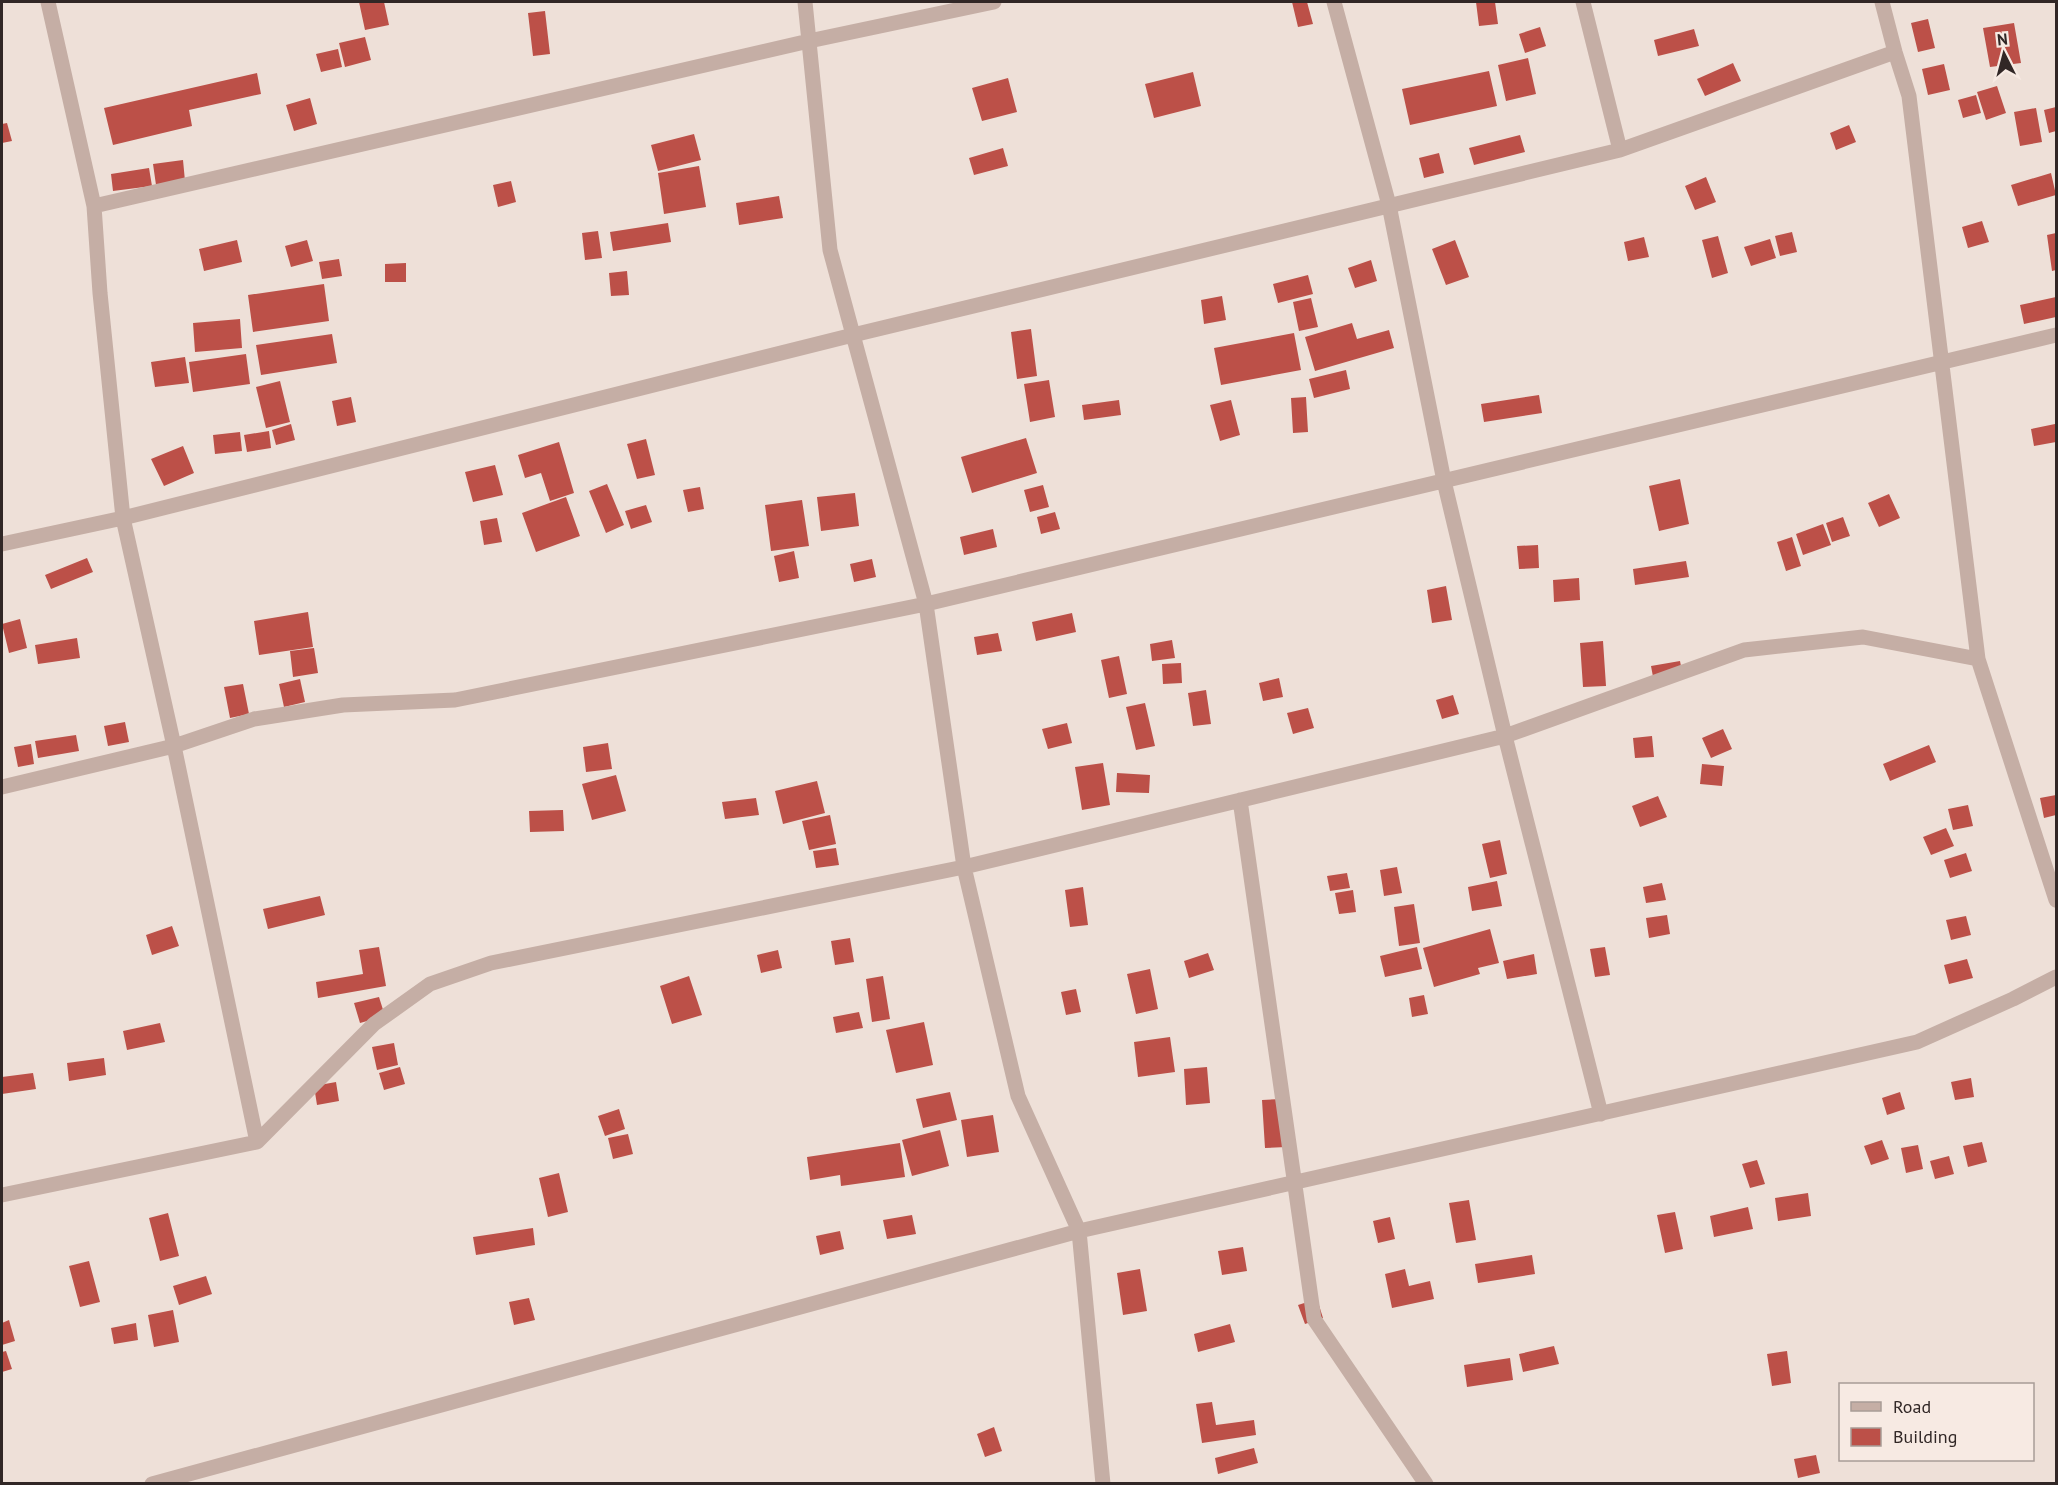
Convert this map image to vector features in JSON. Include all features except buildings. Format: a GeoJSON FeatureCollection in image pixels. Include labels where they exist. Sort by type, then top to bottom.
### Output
{"type":"FeatureCollection","features":[{"type":"Feature","properties":{"kind":"street"},"geometry":{"type":"LineString","coordinates":[[48,2],[94,206],[100,293],[123,518],[174,746],[257,1142]]}},
{"type":"Feature","properties":{"kind":"street"},"geometry":{"type":"LineString","coordinates":[[805,2],[830,250],[926,604],[964,867],[1018,1096],[1080,1231],[1103,1484]]}},
{"type":"Feature","properties":{"kind":"street"},"geometry":{"type":"LineString","coordinates":[[94,206],[809,41],[994,2]]}},
{"type":"Feature","properties":{"kind":"street"},"geometry":{"type":"LineString","coordinates":[[1334,2],[1389,206],[1444,481],[1505,736],[1601,1114]]}},
{"type":"Feature","properties":{"kind":"street"},"geometry":{"type":"LineString","coordinates":[[1583,2],[1620,150]]}},
{"type":"Feature","properties":{"kind":"street"},"geometry":{"type":"LineString","coordinates":[[1882,2],[1909,96],[1978,659],[2056,900]]}},
{"type":"Feature","properties":{"kind":"street"},"geometry":{"type":"LineString","coordinates":[[2,544],[123,518],[853,335],[1620,150],[1895,52]]}},
{"type":"Feature","properties":{"kind":"street"},"geometry":{"type":"LineString","coordinates":[[2,787],[174,746],[254,718],[343,705],[456,700],[926,604],[2056,335]]}},
{"type":"Feature","properties":{"kind":"street"},"geometry":{"type":"LineString","coordinates":[[2,1195],[257,1142],[374,1024],[430,984],[491,963],[964,867],[1505,736],[1744,650],[1863,637],[1978,659]]}},
{"type":"Feature","properties":{"kind":"street"},"geometry":{"type":"LineString","coordinates":[[1240,800],[1314,1319],[1426,1484]]}},
{"type":"Feature","properties":{"kind":"street"},"geometry":{"type":"LineString","coordinates":[[152,1484],[1080,1231],[1917,1042],[2056,977]]}}]}
